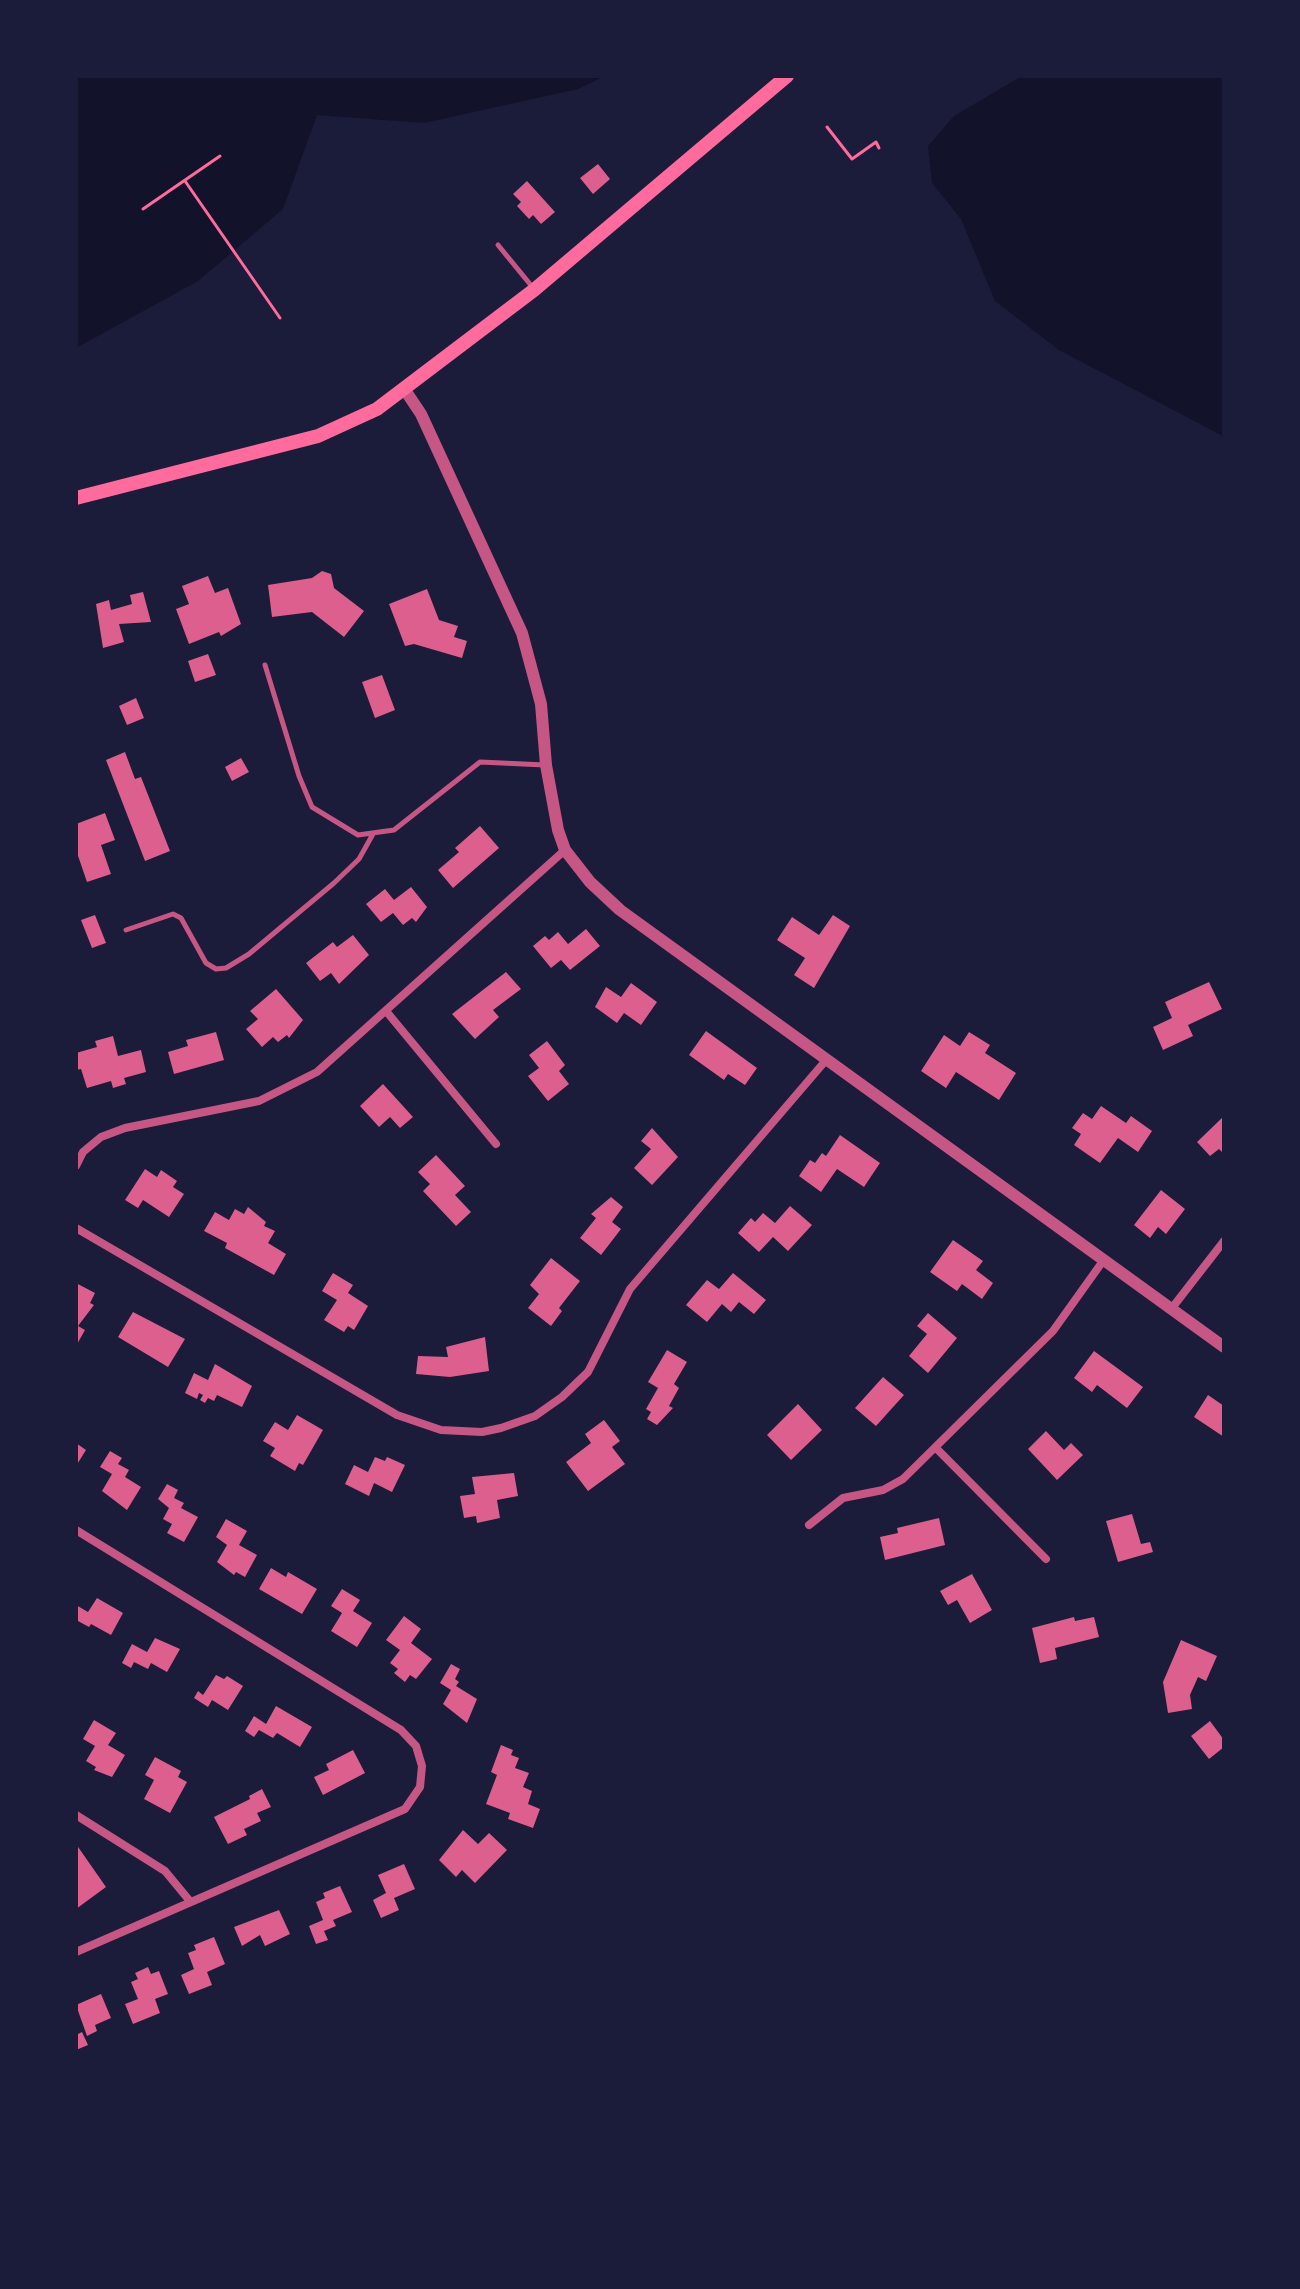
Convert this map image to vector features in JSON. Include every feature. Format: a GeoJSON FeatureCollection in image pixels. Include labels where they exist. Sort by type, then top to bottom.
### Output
{"type":"FeatureCollection","features":[{"type":"Feature","properties":{"kind":"main road"},"geometry":{"type":"LineString","coordinates":[[76,498],[318,436],[353,422],[405,390],[534,290],[787,76]]}},
{"type":"Feature","properties":{"kind":"street"},"geometry":{"type":"LineString","coordinates":[[405,390],[421,414],[522,633],[541,704],[553,809],[565,850],[590,882],[620,910],[1224,1347]]}},
{"type":"Feature","properties":{"kind":"street"},"geometry":{"type":"LineString","coordinates":[[76,1166],[83,1152],[101,1137],[125,1128],[259,1101],[299,1084],[386,1011],[565,850]]}},
{"type":"Feature","properties":{"kind":"street"},"geometry":{"type":"LineString","coordinates":[[386,1011],[496,1144]]}},
{"type":"Feature","properties":{"kind":"street"},"geometry":{"type":"LineString","coordinates":[[76,1228],[397,1415],[441,1430],[482,1432],[501,1428],[535,1416],[562,1397],[588,1372],[630,1289],[827,1059]]}},
{"type":"Feature","properties":{"kind":"street"},"geometry":{"type":"LineString","coordinates":[[1172,1308],[1224,1241]]}},
{"type":"Feature","properties":{"kind":"street"},"geometry":{"type":"LineString","coordinates":[[809,1525],[828,1506],[843,1498],[883,1490],[903,1479],[1053,1331],[1103,1261]]}},
{"type":"Feature","properties":{"kind":"street"},"geometry":{"type":"LineString","coordinates":[[936,1448],[1046,1559]]}},
{"type":"Feature","properties":{"kind":"street"},"geometry":{"type":"LineString","coordinates":[[76,1530],[401,1730],[420,1755],[420,1787],[405,1809],[189,1900],[76,1952]]}},
{"type":"Feature","properties":{"kind":"street"},"geometry":{"type":"LineString","coordinates":[[76,1815],[165,1871],[189,1900]]}},
{"type":"Feature","properties":{"kind":"lane"},"geometry":{"type":"LineString","coordinates":[[498,245],[534,290]]}},
{"type":"Feature","properties":{"kind":"lane"},"geometry":{"type":"LineString","coordinates":[[265,665],[299,776],[312,807],[358,835],[394,830],[480,762],[546,765]]}},
{"type":"Feature","properties":{"kind":"lane"},"geometry":{"type":"LineString","coordinates":[[126,930],[173,914],[181,918],[206,963],[216,969],[226,968],[249,954],[334,883],[359,859],[374,833]]}},
{"type":"Feature","properties":{"kind":"path"},"geometry":{"type":"LineString","coordinates":[[827,127],[852,159],[876,142],[879,148]]}},
{"type":"Feature","properties":{"kind":"path"},"geometry":{"type":"LineString","coordinates":[[143,209],[220,156]]}},
{"type":"Feature","properties":{"kind":"path"},"geometry":{"type":"LineString","coordinates":[[185,181],[280,318]]}},
{"type":"Feature","properties":{"kind":"shaded area"},"geometry":{"type":"Polygon","coordinates":[[[76,76],[605,76],[578,89],[424,123],[317,115],[283,209],[198,281],[76,348],[76,76]]]}},
{"type":"Feature","properties":{"kind":"shaded area"},"geometry":{"type":"Polygon","coordinates":[[[1022,76],[1224,76],[1224,441],[1221,435],[1059,350],[995,301],[961,219],[932,183],[928,146],[954,116],[1022,76]]]}},
{"type":"Feature","properties":{"kind":"building"},"geometry":{"type":"Polygon","coordinates":[[[598,164],[610,179],[593,194],[580,178],[598,164]]]}},
{"type":"Feature","properties":{"kind":"building"},"geometry":{"type":"Polygon","coordinates":[[[527,181],[555,212],[541,224],[533,215],[529,219],[517,206],[521,202],[513,194],[527,181]]]}},
{"type":"Feature","properties":{"kind":"building"},"geometry":{"type":"Polygon","coordinates":[[[322,571],[331,574],[334,588],[364,611],[344,637],[312,612],[272,617],[268,585],[312,578],[322,571]]]}},
{"type":"Feature","properties":{"kind":"building"},"geometry":{"type":"Polygon","coordinates":[[[208,576],[215,593],[228,588],[241,624],[221,636],[219,632],[189,644],[176,609],[189,604],[182,586],[208,576]]]}},
{"type":"Feature","properties":{"kind":"building"},"geometry":{"type":"Polygon","coordinates":[[[427,589],[439,620],[458,626],[454,637],[467,641],[462,658],[414,644],[405,646],[389,604],[427,589]]]}},
{"type":"Feature","properties":{"kind":"building"},"geometry":{"type":"Polygon","coordinates":[[[143,592],[151,622],[119,624],[124,642],[103,648],[96,604],[109,600],[111,610],[132,604],[130,595],[143,592]]]}},
{"type":"Feature","properties":{"kind":"building"},"geometry":{"type":"Polygon","coordinates":[[[208,654],[216,675],[195,682],[188,661],[208,654]]]}},
{"type":"Feature","properties":{"kind":"building"},"geometry":{"type":"Polygon","coordinates":[[[382,675],[395,710],[375,718],[362,682],[382,675]]]}},
{"type":"Feature","properties":{"kind":"building"},"geometry":{"type":"Polygon","coordinates":[[[136,698],[144,718],[127,725],[119,706],[136,698]]]}},
{"type":"Feature","properties":{"kind":"building"},"geometry":{"type":"Polygon","coordinates":[[[125,752],[135,779],[141,777],[170,851],[145,861],[106,760],[125,752]]]}},
{"type":"Feature","properties":{"kind":"building"},"geometry":{"type":"Polygon","coordinates":[[[241,758],[249,772],[232,781],[225,767],[241,758]]]}},
{"type":"Feature","properties":{"kind":"building"},"geometry":{"type":"Polygon","coordinates":[[[105,813],[115,840],[101,845],[111,874],[87,882],[76,850],[76,824],[105,813]]]}},
{"type":"Feature","properties":{"kind":"building"},"geometry":{"type":"Polygon","coordinates":[[[480,826],[499,848],[453,888],[438,870],[459,852],[455,848],[480,826]]]}},
{"type":"Feature","properties":{"kind":"building"},"geometry":{"type":"Polygon","coordinates":[[[411,887],[427,907],[416,922],[412,918],[403,925],[393,913],[381,922],[366,904],[385,889],[394,900],[411,887]]]}},
{"type":"Feature","properties":{"kind":"building"},"geometry":{"type":"Polygon","coordinates":[[[95,915],[106,943],[92,948],[81,920],[95,915]]]}},
{"type":"Feature","properties":{"kind":"building"},"geometry":{"type":"Polygon","coordinates":[[[833,915],[850,926],[814,988],[794,975],[805,958],[777,940],[792,917],[819,935],[833,915]]]}},
{"type":"Feature","properties":{"kind":"building"},"geometry":{"type":"Polygon","coordinates":[[[586,929],[600,946],[570,970],[561,960],[551,968],[533,946],[545,936],[549,940],[558,932],[568,944],[586,929]]]}},
{"type":"Feature","properties":{"kind":"building"},"geometry":{"type":"Polygon","coordinates":[[[353,935],[369,955],[339,984],[331,973],[320,981],[306,963],[333,942],[337,947],[353,935]]]}},
{"type":"Feature","properties":{"kind":"building"},"geometry":{"type":"Polygon","coordinates":[[[506,972],[521,989],[493,1010],[499,1017],[475,1039],[452,1014],[506,972]]]}},
{"type":"Feature","properties":{"kind":"building"},"geometry":{"type":"Polygon","coordinates":[[[1209,982],[1222,1009],[1188,1025],[1193,1036],[1163,1050],[1153,1027],[1172,1018],[1165,1002],[1209,982]]]}},
{"type":"Feature","properties":{"kind":"building"},"geometry":{"type":"Polygon","coordinates":[[[631,983],[657,1002],[641,1025],[624,1013],[617,1023],[595,1007],[606,987],[621,997],[631,983]]]}},
{"type":"Feature","properties":{"kind":"building"},"geometry":{"type":"Polygon","coordinates":[[[276,989],[303,1020],[289,1038],[287,1035],[278,1042],[273,1037],[262,1047],[246,1029],[258,1019],[250,1011],[276,989]]]}},
{"type":"Feature","properties":{"kind":"building"},"geometry":{"type":"Polygon","coordinates":[[[706,1031],[757,1068],[745,1085],[728,1074],[724,1080],[689,1055],[706,1031]]]}},
{"type":"Feature","properties":{"kind":"building"},"geometry":{"type":"Polygon","coordinates":[[[216,1032],[224,1060],[174,1074],[168,1052],[188,1046],[186,1040],[216,1032]]]}},
{"type":"Feature","properties":{"kind":"building"},"geometry":{"type":"Polygon","coordinates":[[[969,1032],[990,1045],[985,1053],[1016,1073],[999,1100],[956,1072],[946,1088],[921,1071],[944,1035],[960,1046],[969,1032]]]}},
{"type":"Feature","properties":{"kind":"building"},"geometry":{"type":"Polygon","coordinates":[[[113,1036],[118,1056],[141,1050],[146,1072],[124,1078],[126,1084],[113,1088],[111,1081],[87,1088],[81,1069],[76,1070],[76,1053],[97,1047],[95,1041],[113,1036]]]}},
{"type":"Feature","properties":{"kind":"building"},"geometry":{"type":"Polygon","coordinates":[[[547,1041],[565,1065],[559,1071],[569,1084],[548,1101],[528,1076],[539,1068],[529,1055],[547,1041]]]}},
{"type":"Feature","properties":{"kind":"building"},"geometry":{"type":"Polygon","coordinates":[[[383,1084],[413,1117],[400,1128],[390,1117],[379,1127],[360,1106],[383,1084]]]}},
{"type":"Feature","properties":{"kind":"building"},"geometry":{"type":"Polygon","coordinates":[[[1101,1106],[1126,1123],[1131,1116],[1152,1131],[1138,1152],[1118,1138],[1100,1163],[1074,1145],[1081,1134],[1072,1128],[1083,1113],[1092,1119],[1101,1106]]]}},
{"type":"Feature","properties":{"kind":"building"},"geometry":{"type":"Polygon","coordinates":[[[1224,1116],[1224,1154],[1219,1149],[1210,1156],[1197,1142],[1224,1116]]]}},
{"type":"Feature","properties":{"kind":"building"},"geometry":{"type":"Polygon","coordinates":[[[652,1128],[678,1157],[652,1185],[634,1168],[651,1149],[641,1141],[652,1128]]]}},
{"type":"Feature","properties":{"kind":"building"},"geometry":{"type":"Polygon","coordinates":[[[840,1135],[880,1163],[864,1187],[837,1169],[821,1192],[799,1176],[810,1160],[815,1163],[822,1153],[826,1156],[840,1135]]]}},
{"type":"Feature","properties":{"kind":"building"},"geometry":{"type":"Polygon","coordinates":[[[436,1155],[465,1186],[455,1195],[471,1212],[456,1226],[423,1191],[430,1184],[418,1172],[436,1155]]]}},
{"type":"Feature","properties":{"kind":"building"},"geometry":{"type":"Polygon","coordinates":[[[145,1169],[157,1177],[161,1170],[177,1181],[173,1187],[184,1194],[169,1217],[143,1200],[138,1208],[125,1200],[145,1169]]]}},
{"type":"Feature","properties":{"kind":"building"},"geometry":{"type":"Polygon","coordinates":[[[1161,1190],[1185,1209],[1166,1234],[1158,1227],[1150,1238],[1134,1225],[1161,1190]]]}},
{"type":"Feature","properties":{"kind":"building"},"geometry":{"type":"Polygon","coordinates":[[[611,1197],[623,1207],[612,1222],[621,1229],[601,1255],[580,1238],[596,1218],[591,1214],[611,1197]]]}},
{"type":"Feature","properties":{"kind":"building"},"geometry":{"type":"Polygon","coordinates":[[[790,1206],[812,1225],[788,1251],[773,1237],[759,1252],[738,1233],[751,1218],[755,1222],[763,1213],[775,1223],[790,1206]]]}},
{"type":"Feature","properties":{"kind":"building"},"geometry":{"type":"Polygon","coordinates":[[[248,1207],[266,1222],[264,1226],[275,1231],[268,1243],[286,1254],[274,1275],[225,1248],[227,1243],[204,1231],[215,1212],[229,1220],[235,1209],[244,1214],[248,1207]]]}},
{"type":"Feature","properties":{"kind":"building"},"geometry":{"type":"Polygon","coordinates":[[[953,1240],[983,1261],[976,1270],[993,1283],[982,1299],[962,1284],[957,1291],[930,1272],[953,1240]]]}},
{"type":"Feature","properties":{"kind":"building"},"geometry":{"type":"Polygon","coordinates":[[[551,1258],[580,1281],[559,1308],[562,1311],[551,1326],[528,1308],[539,1294],[530,1285],[551,1258]]]}},
{"type":"Feature","properties":{"kind":"building"},"geometry":{"type":"Polygon","coordinates":[[[333,1273],[353,1285],[348,1293],[368,1306],[354,1330],[348,1326],[344,1332],[324,1320],[337,1300],[322,1291],[333,1273]]]}},
{"type":"Feature","properties":{"kind":"building"},"geometry":{"type":"Polygon","coordinates":[[[733,1273],[766,1300],[754,1314],[739,1302],[731,1312],[722,1304],[707,1322],[686,1305],[707,1280],[719,1289],[733,1273]]]}},
{"type":"Feature","properties":{"kind":"building"},"geometry":{"type":"Polygon","coordinates":[[[76,1283],[95,1293],[90,1303],[94,1305],[78,1326],[85,1330],[76,1346],[76,1283]]]}},
{"type":"Feature","properties":{"kind":"building"},"geometry":{"type":"Polygon","coordinates":[[[133,1312],[185,1339],[168,1367],[118,1337],[133,1312]]]}},
{"type":"Feature","properties":{"kind":"building"},"geometry":{"type":"Polygon","coordinates":[[[928,1313],[957,1338],[928,1373],[909,1356],[927,1334],[917,1326],[928,1313]]]}},
{"type":"Feature","properties":{"kind":"building"},"geometry":{"type":"Polygon","coordinates":[[[485,1337],[489,1371],[450,1377],[416,1374],[418,1356],[448,1357],[446,1347],[485,1337]]]}},
{"type":"Feature","properties":{"kind":"building"},"geometry":{"type":"Polygon","coordinates":[[[667,1350],[687,1362],[674,1384],[679,1388],[669,1406],[673,1408],[657,1425],[647,1419],[651,1412],[646,1409],[658,1388],[648,1382],[667,1350]]]}},
{"type":"Feature","properties":{"kind":"building"},"geometry":{"type":"Polygon","coordinates":[[[1094,1351],[1143,1387],[1127,1408],[1097,1385],[1092,1392],[1074,1378],[1094,1351]]]}},
{"type":"Feature","properties":{"kind":"building"},"geometry":{"type":"Polygon","coordinates":[[[215,1364],[252,1386],[242,1407],[217,1395],[214,1401],[208,1398],[205,1403],[200,1400],[203,1395],[199,1393],[197,1399],[185,1393],[194,1373],[208,1380],[215,1364]]]}},
{"type":"Feature","properties":{"kind":"building"},"geometry":{"type":"Polygon","coordinates":[[[883,1377],[904,1395],[876,1426],[855,1408],[883,1377]]]}},
{"type":"Feature","properties":{"kind":"building"},"geometry":{"type":"Polygon","coordinates":[[[1208,1395],[1224,1406],[1224,1437],[1194,1417],[1208,1395]]]}},
{"type":"Feature","properties":{"kind":"building"},"geometry":{"type":"Polygon","coordinates":[[[798,1404],[822,1430],[791,1460],[767,1435],[798,1404]]]}},
{"type":"Feature","properties":{"kind":"building"},"geometry":{"type":"Polygon","coordinates":[[[297,1415],[323,1430],[303,1465],[299,1463],[295,1471],[270,1456],[275,1448],[263,1441],[275,1422],[288,1430],[297,1415]]]}},
{"type":"Feature","properties":{"kind":"building"},"geometry":{"type":"Polygon","coordinates":[[[604,1420],[620,1441],[612,1447],[625,1464],[588,1491],[566,1462],[591,1443],[585,1434],[604,1420]]]}},
{"type":"Feature","properties":{"kind":"building"},"geometry":{"type":"Polygon","coordinates":[[[1046,1431],[1064,1450],[1071,1443],[1083,1455],[1057,1480],[1028,1449],[1046,1431]]]}},
{"type":"Feature","properties":{"kind":"building"},"geometry":{"type":"Polygon","coordinates":[[[76,1443],[86,1450],[76,1466],[76,1443]]]}},
{"type":"Feature","properties":{"kind":"building"},"geometry":{"type":"Polygon","coordinates":[[[110,1451],[122,1458],[118,1464],[129,1470],[125,1477],[141,1487],[127,1510],[102,1491],[112,1474],[100,1467],[110,1451]]]}},
{"type":"Feature","properties":{"kind":"building"},"geometry":{"type":"Polygon","coordinates":[[[375,1457],[385,1461],[387,1457],[405,1465],[392,1492],[374,1483],[369,1496],[345,1484],[354,1465],[368,1472],[375,1457]]]}},
{"type":"Feature","properties":{"kind":"building"},"geometry":{"type":"Polygon","coordinates":[[[514,1473],[518,1496],[497,1500],[500,1518],[477,1523],[476,1516],[464,1518],[460,1496],[475,1494],[472,1477],[514,1473]]]}},
{"type":"Feature","properties":{"kind":"building"},"geometry":{"type":"Polygon","coordinates":[[[167,1484],[178,1490],[174,1498],[184,1503],[181,1508],[198,1517],[184,1542],[167,1533],[172,1524],[163,1519],[169,1508],[158,1499],[167,1484]]]}},
{"type":"Feature","properties":{"kind":"building"},"geometry":{"type":"Polygon","coordinates":[[[1132,1514],[1141,1544],[1150,1542],[1153,1552],[1118,1562],[1106,1521],[1132,1514]]]}},
{"type":"Feature","properties":{"kind":"building"},"geometry":{"type":"Polygon","coordinates":[[[939,1518],[945,1545],[885,1560],[880,1537],[898,1533],[897,1528],[939,1518]]]}},
{"type":"Feature","properties":{"kind":"building"},"geometry":{"type":"Polygon","coordinates":[[[226,1519],[247,1531],[239,1545],[257,1555],[245,1577],[236,1572],[234,1575],[217,1562],[227,1545],[216,1537],[226,1519]]]}},
{"type":"Feature","properties":{"kind":"building"},"geometry":{"type":"Polygon","coordinates":[[[271,1568],[286,1577],[288,1572],[317,1589],[302,1614],[259,1589],[271,1568]]]}},
{"type":"Feature","properties":{"kind":"building"},"geometry":{"type":"Polygon","coordinates":[[[972,1574],[992,1610],[970,1623],[957,1600],[948,1605],[940,1591],[972,1574]]]}},
{"type":"Feature","properties":{"kind":"building"},"geometry":{"type":"Polygon","coordinates":[[[342,1589],[360,1600],[353,1611],[372,1623],[357,1647],[331,1631],[342,1613],[331,1606],[342,1589]]]}},
{"type":"Feature","properties":{"kind":"building"},"geometry":{"type":"Polygon","coordinates":[[[97,1598],[123,1613],[111,1635],[91,1624],[89,1627],[78,1621],[76,1625],[76,1605],[88,1612],[97,1598]]]}},
{"type":"Feature","properties":{"kind":"building"},"geometry":{"type":"Polygon","coordinates":[[[404,1616],[421,1629],[411,1643],[432,1659],[416,1679],[410,1675],[405,1682],[394,1673],[398,1669],[390,1663],[400,1650],[386,1640],[404,1616]]]}},
{"type":"Feature","properties":{"kind":"building"},"geometry":{"type":"Polygon","coordinates":[[[1074,1617],[1075,1621],[1094,1617],[1099,1637],[1055,1648],[1057,1659],[1040,1663],[1032,1628],[1074,1617]]]}},
{"type":"Feature","properties":{"kind":"building"},"geometry":{"type":"Polygon","coordinates":[[[155,1638],[180,1649],[167,1672],[151,1663],[148,1669],[134,1662],[131,1668],[122,1663],[132,1644],[147,1652],[155,1638]]]}},
{"type":"Feature","properties":{"kind":"building"},"geometry":{"type":"Polygon","coordinates":[[[1181,1640],[1217,1656],[1206,1681],[1198,1677],[1190,1695],[1192,1709],[1168,1713],[1163,1682],[1181,1640]]]}},
{"type":"Feature","properties":{"kind":"building"},"geometry":{"type":"Polygon","coordinates":[[[451,1664],[460,1669],[455,1679],[459,1682],[456,1686],[477,1699],[467,1723],[443,1704],[451,1690],[440,1683],[451,1664]]]}},
{"type":"Feature","properties":{"kind":"building"},"geometry":{"type":"Polygon","coordinates":[[[216,1675],[224,1679],[227,1676],[243,1686],[228,1710],[212,1700],[208,1707],[194,1698],[198,1691],[203,1695],[216,1675]]]}},
{"type":"Feature","properties":{"kind":"building"},"geometry":{"type":"Polygon","coordinates":[[[276,1706],[312,1727],[300,1747],[277,1733],[273,1738],[259,1730],[254,1737],[245,1731],[254,1716],[266,1724],[276,1706]]]}},
{"type":"Feature","properties":{"kind":"building"},"geometry":{"type":"Polygon","coordinates":[[[94,1720],[116,1733],[108,1745],[125,1755],[112,1777],[94,1770],[96,1767],[86,1761],[95,1746],[83,1739],[94,1720]]]}},
{"type":"Feature","properties":{"kind":"building"},"geometry":{"type":"Polygon","coordinates":[[[1210,1721],[1224,1740],[1224,1747],[1209,1759],[1191,1736],[1210,1721]]]}},
{"type":"Feature","properties":{"kind":"building"},"geometry":{"type":"Polygon","coordinates":[[[501,1745],[513,1750],[511,1755],[519,1758],[515,1768],[529,1773],[523,1787],[532,1791],[528,1804],[540,1809],[533,1828],[508,1819],[510,1813],[486,1804],[497,1775],[491,1772],[501,1745]]]}},
{"type":"Feature","properties":{"kind":"building"},"geometry":{"type":"Polygon","coordinates":[[[353,1750],[365,1773],[323,1795],[314,1777],[329,1770],[326,1764],[353,1750]]]}},
{"type":"Feature","properties":{"kind":"building"},"geometry":{"type":"Polygon","coordinates":[[[155,1757],[181,1771],[178,1777],[187,1782],[170,1813],[144,1799],[154,1780],[145,1775],[155,1757]]]}},
{"type":"Feature","properties":{"kind":"building"},"geometry":{"type":"Polygon","coordinates":[[[262,1789],[271,1807],[257,1813],[261,1821],[244,1829],[247,1835],[228,1844],[214,1817],[250,1799],[249,1796],[262,1789]]]}},
{"type":"Feature","properties":{"kind":"building"},"geometry":{"type":"Polygon","coordinates":[[[463,1830],[478,1844],[489,1833],[507,1850],[475,1883],[462,1870],[456,1877],[439,1860],[463,1830]]]}},
{"type":"Feature","properties":{"kind":"building"},"geometry":{"type":"Polygon","coordinates":[[[76,1844],[106,1887],[76,1909],[76,1844]]]}},
{"type":"Feature","properties":{"kind":"building"},"geometry":{"type":"Polygon","coordinates":[[[404,1864],[415,1889],[394,1898],[399,1910],[381,1918],[373,1900],[386,1893],[378,1875],[404,1864]]]}},
{"type":"Feature","properties":{"kind":"building"},"geometry":{"type":"Polygon","coordinates":[[[340,1886],[352,1912],[333,1920],[336,1926],[324,1931],[328,1940],[316,1944],[309,1926],[323,1920],[316,1902],[325,1898],[323,1893],[340,1886]]]}},
{"type":"Feature","properties":{"kind":"building"},"geometry":{"type":"Polygon","coordinates":[[[279,1910],[290,1934],[265,1946],[260,1935],[242,1946],[234,1927],[279,1910]]]}},
{"type":"Feature","properties":{"kind":"building"},"geometry":{"type":"Polygon","coordinates":[[[214,1937],[225,1964],[207,1972],[212,1985],[189,1994],[181,1975],[194,1969],[188,1953],[196,1950],[194,1945],[214,1937]]]}},
{"type":"Feature","properties":{"kind":"building"},"geometry":{"type":"Polygon","coordinates":[[[148,1967],[151,1974],[159,1971],[168,1994],[155,1999],[160,2013],[133,2024],[125,2004],[138,1999],[131,1982],[138,1979],[135,1973],[148,1967]]]}},
{"type":"Feature","properties":{"kind":"building"},"geometry":{"type":"Polygon","coordinates":[[[101,1994],[111,2018],[95,2025],[97,2031],[87,2036],[76,2005],[101,1994]]]}},
{"type":"Feature","properties":{"kind":"building"},"geometry":{"type":"Polygon","coordinates":[[[82,2032],[88,2045],[76,2050],[76,2035],[82,2032]]]}}]}
